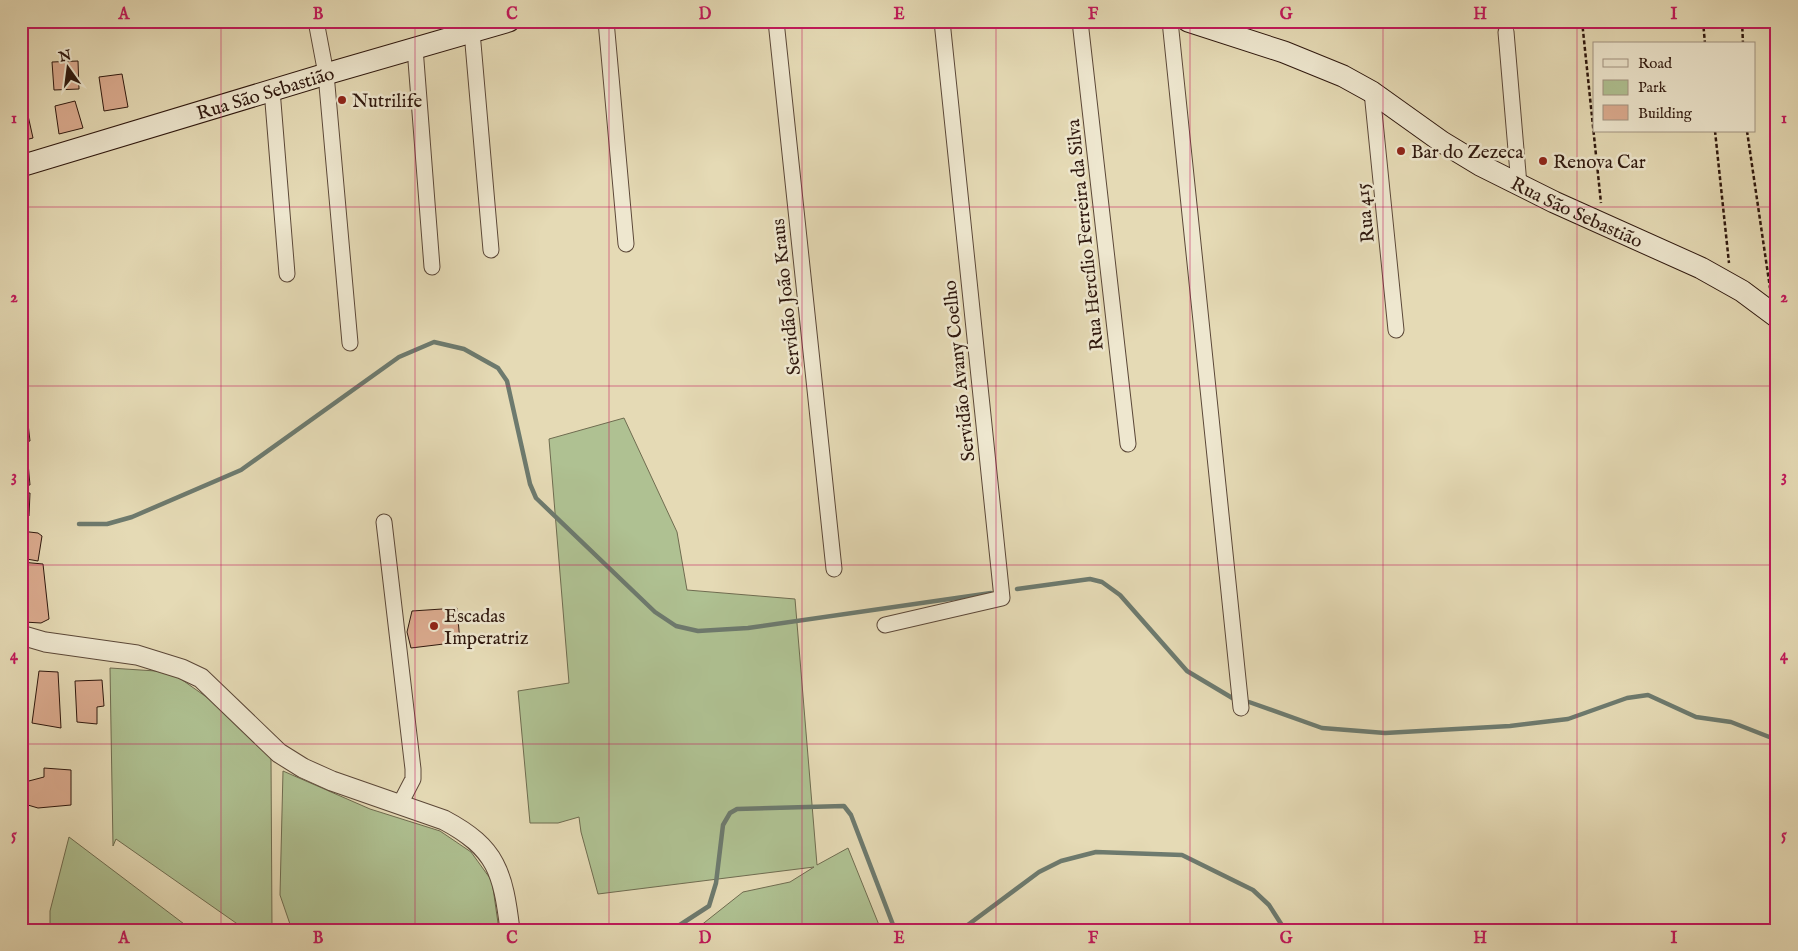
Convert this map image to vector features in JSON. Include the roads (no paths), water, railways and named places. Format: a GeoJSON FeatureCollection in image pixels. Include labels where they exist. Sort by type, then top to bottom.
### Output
{"type":"FeatureCollection","features":[{"type":"Feature","properties":{"kind":"main road","name":"Rua São Sebastião"},"geometry":{"type":"LineString","coordinates":[[21,166],[509,21]]}},
{"type":"Feature","properties":{"kind":"main road","name":"Rua São Sebastião"},"geometry":{"type":"LineString","coordinates":[[1188,21],[1308,61],[1343,76],[1372,92],[1442,142],[1480,165],[1519,185],[1701,268],[1742,291],[1775,316]]}},
{"type":"Feature","properties":{"kind":"street"},"geometry":{"type":"LineString","coordinates":[[316,21],[326,74],[350,344]]}},
{"type":"Feature","properties":{"kind":"street"},"geometry":{"type":"LineString","coordinates":[[606,21],[626,244]]}},
{"type":"Feature","properties":{"kind":"street","name":"Servidão João Kraus"},"geometry":{"type":"LineString","coordinates":[[776,21],[834,569]]}},
{"type":"Feature","properties":{"kind":"street","name":"Servidão Avany Coelho"},"geometry":{"type":"LineString","coordinates":[[885,625],[1002,598],[942,21]]}},
{"type":"Feature","properties":{"kind":"street","name":"Rua Hercílio Ferreira da Silva"},"geometry":{"type":"LineString","coordinates":[[1080,21],[1128,444]]}},
{"type":"Feature","properties":{"kind":"street"},"geometry":{"type":"LineString","coordinates":[[1170,21],[1241,708]]}},
{"type":"Feature","properties":{"kind":"street"},"geometry":{"type":"LineString","coordinates":[[472,32],[491,250]]}},
{"type":"Feature","properties":{"kind":"street"},"geometry":{"type":"LineString","coordinates":[[1506,32],[1519,185]]}},
{"type":"Feature","properties":{"kind":"street"},"geometry":{"type":"LineString","coordinates":[[416,48],[432,267]]}},
{"type":"Feature","properties":{"kind":"street"},"geometry":{"type":"LineString","coordinates":[[272,90],[287,274]]}},
{"type":"Feature","properties":{"kind":"street","name":"Rua 415"},"geometry":{"type":"LineString","coordinates":[[1372,92],[1396,330]]}},
{"type":"Feature","properties":{"kind":"street"},"geometry":{"type":"LineString","coordinates":[[384,522],[413,769],[413,779],[400,804]]}},
{"type":"Feature","properties":{"kind":"street"},"geometry":{"type":"LineString","coordinates":[[21,635],[45,642],[137,655],[182,669],[201,678],[279,753],[290,761],[324,778],[444,820],[464,832],[479,844],[492,860],[506,894],[510,930]]}},
{"type":"Feature","properties":{"kind":"waterway"},"geometry":{"type":"LineString","coordinates":[[79,524],[107,524],[132,517],[241,470],[399,357],[434,342],[464,349],[498,368],[507,381],[530,484],[536,498],[655,612],[676,626],[698,631],[748,628],[991,593]]}},
{"type":"Feature","properties":{"kind":"waterway"},"geometry":{"type":"LineString","coordinates":[[1017,589],[1090,579],[1102,582],[1120,595],[1187,671],[1234,699]]}},
{"type":"Feature","properties":{"kind":"waterway"},"geometry":{"type":"LineString","coordinates":[[1249,702],[1322,728],[1385,733],[1510,726],[1568,719],[1627,698],[1648,695],[1696,717],[1731,722],[1777,740]]}},
{"type":"Feature","properties":{"kind":"waterway"},"geometry":{"type":"LineString","coordinates":[[672,930],[709,906],[716,883],[723,825],[730,813],[737,809],[844,806],[851,815],[895,930]]}},
{"type":"Feature","properties":{"kind":"waterway"},"geometry":{"type":"LineString","coordinates":[[961,930],[1039,872],[1061,861],[1096,852],[1182,855],[1253,890],[1269,905],[1285,930]]}},
{"type":"Feature","properties":{"kind":"place","name":"Nutrilife"},"geometry":{"type":"Point","coordinates":[342,100]}},
{"type":"Feature","properties":{"kind":"place","name":"Bar do Zezeca"},"geometry":{"type":"Point","coordinates":[1401,151]}},
{"type":"Feature","properties":{"kind":"place","name":"Renova Car"},"geometry":{"type":"Point","coordinates":[1543,161]}},
{"type":"Feature","properties":{"kind":"place","name":"Escadas Imperatriz"},"geometry":{"type":"Point","coordinates":[434,626]}}]}
